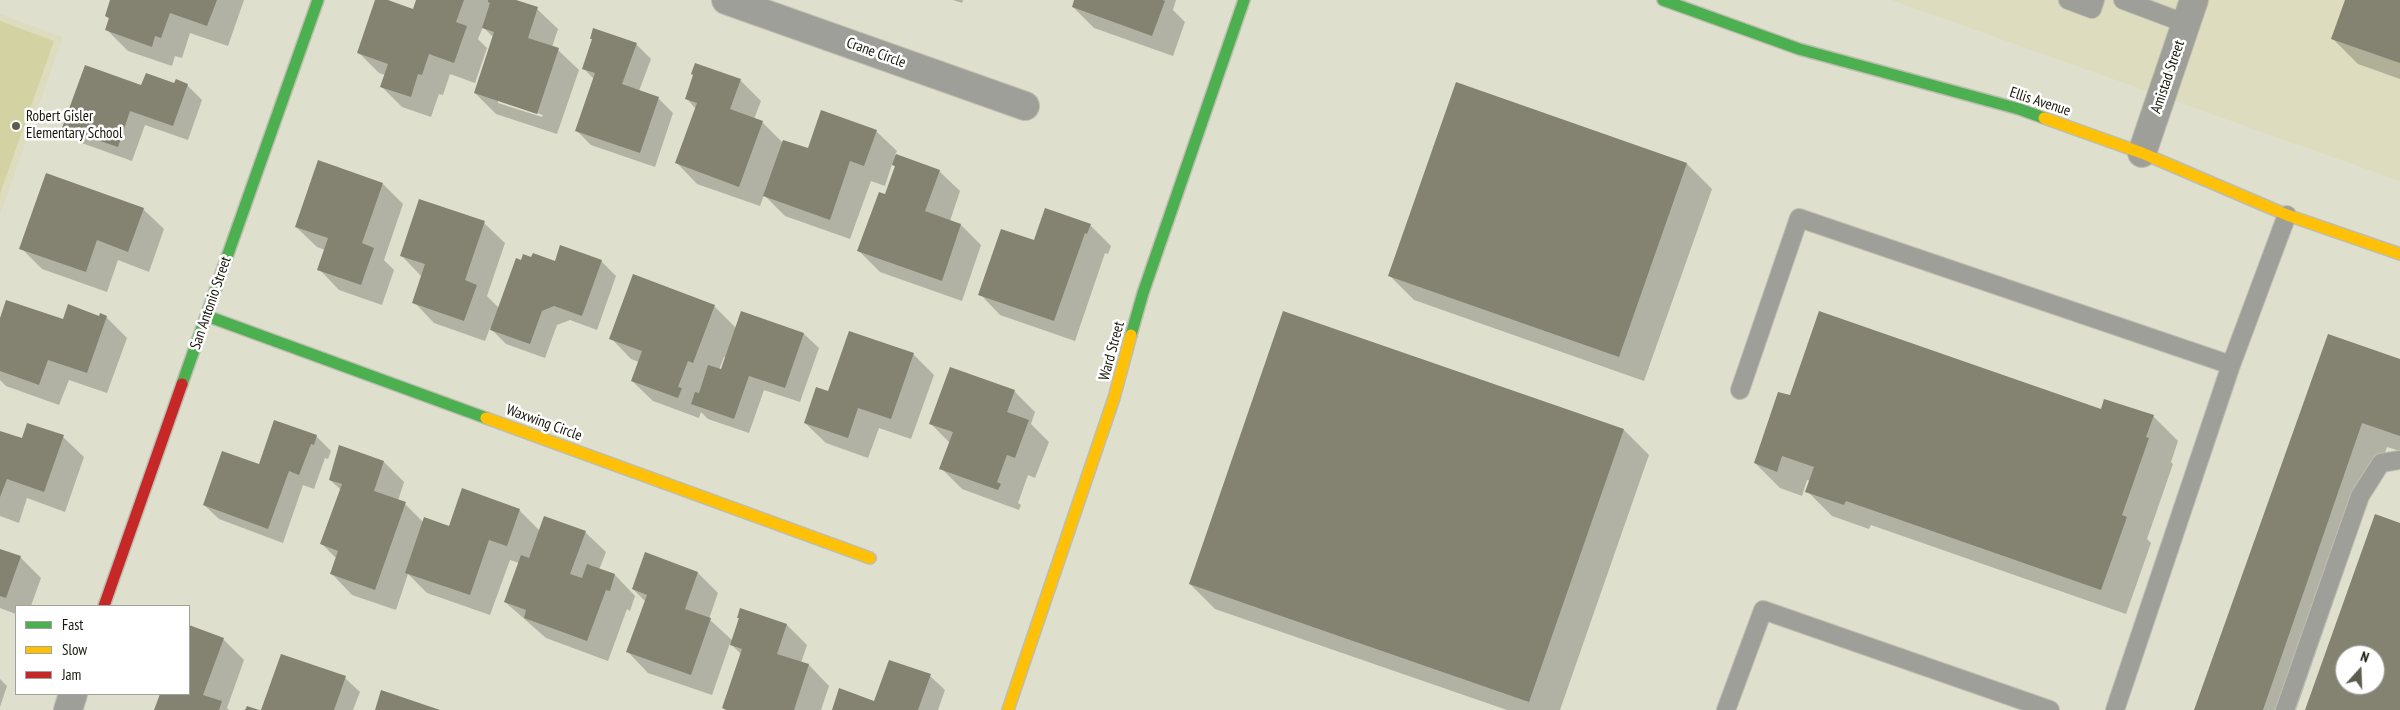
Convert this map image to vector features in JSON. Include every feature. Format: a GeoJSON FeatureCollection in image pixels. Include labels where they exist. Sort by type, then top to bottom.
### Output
{"type":"FeatureCollection","features":[{"type":"Feature","properties":{"kind":"street","name":"San Antonio Street"},"geometry":{"type":"LineString","coordinates":[[104,605],[318,0]]}},
{"type":"Feature","properties":{"kind":"street","name":"Crane Circle"},"geometry":{"type":"LineString","coordinates":[[726,0],[1025,106]]}},
{"type":"Feature","properties":{"kind":"street","name":"Ward Street"},"geometry":{"type":"LineString","coordinates":[[1008,710],[1114,398],[1143,293],[1244,0]]}},
{"type":"Feature","properties":{"kind":"street","name":"Ellis Avenue"},"geometry":{"type":"LineString","coordinates":[[1662,0],[1799,49],[2019,109],[2142,153],[2287,215],[2400,254]]}},
{"type":"Feature","properties":{"kind":"street","name":"Amistad Street"},"geometry":{"type":"LineString","coordinates":[[2142,153],[2190,12]]}},
{"type":"Feature","properties":{"kind":"street","name":"Waxwing Circle"},"geometry":{"type":"LineString","coordinates":[[206,316],[870,558]]}},
{"type":"Feature","properties":{"kind":"street"},"geometry":{"type":"LineString","coordinates":[[68,710],[74,695]]}},
{"type":"Feature","properties":{"kind":"lane"},"geometry":{"type":"LineString","coordinates":[[2068,0],[2092,8],[2095,0]]}},
{"type":"Feature","properties":{"kind":"lane"},"geometry":{"type":"LineString","coordinates":[[2123,0],[2190,12]]}},
{"type":"Feature","properties":{"kind":"lane"},"geometry":{"type":"LineString","coordinates":[[2115,710],[2231,365],[2287,215]]}},
{"type":"Feature","properties":{"kind":"lane"},"geometry":{"type":"LineString","coordinates":[[1740,390],[1799,218],[2231,365]]}},
{"type":"Feature","properties":{"kind":"lane"},"geometry":{"type":"LineString","coordinates":[[2285,710],[2360,496],[2381,463],[2400,460]]}},
{"type":"Feature","properties":{"kind":"lane"},"geometry":{"type":"LineString","coordinates":[[1726,710],[1763,610],[2050,710]]}},
{"type":"Feature","properties":{"kind":"shaded area"},"geometry":{"type":"Polygon","coordinates":[[[1891,0],[2400,0],[2400,181],[1891,0]]]}},
{"type":"Feature","properties":{"kind":"shaded area","name":"Robert Gisler Elementary School"},"geometry":{"type":"Polygon","coordinates":[[[0,14],[63,37],[0,215],[0,14]]]}},
{"type":"Feature","properties":{"kind":"shaded area","name":"Robert Gisler Elementary School"},"geometry":{"type":"Polygon","coordinates":[[[0,21],[54,41],[0,194],[0,21]]]}},
{"type":"Feature","properties":{"kind":"building"},"geometry":{"type":"Polygon","coordinates":[[[110,0],[217,0],[207,26],[170,13],[161,38],[155,36],[152,47],[105,30],[109,18],[105,16],[110,0]]]}},
{"type":"Feature","properties":{"kind":"building"},"geometry":{"type":"Polygon","coordinates":[[[375,0],[388,0],[413,9],[416,0],[464,0],[456,22],[467,26],[454,63],[429,54],[422,75],[418,74],[411,97],[380,87],[388,64],[357,53],[375,0]]]}},
{"type":"Feature","properties":{"kind":"building"},"geometry":{"type":"Polygon","coordinates":[[[488,0],[516,0],[538,7],[528,38],[559,48],[537,114],[474,93],[494,32],[482,28],[490,3],[488,0]]]}},
{"type":"Feature","properties":{"kind":"building"},"geometry":{"type":"Polygon","coordinates":[[[1074,0],[1165,1],[1152,36],[1072,7],[1074,0]]]}},
{"type":"Feature","properties":{"kind":"building"},"geometry":{"type":"Polygon","coordinates":[[[2345,0],[2400,0],[2400,63],[2331,39],[2345,0]]]}},
{"type":"Feature","properties":{"kind":"building"},"geometry":{"type":"Polygon","coordinates":[[[593,28],[637,43],[622,84],[659,97],[640,153],[575,131],[595,73],[582,69],[592,39],[590,39],[593,28]]]}},
{"type":"Feature","properties":{"kind":"building"},"geometry":{"type":"Polygon","coordinates":[[[695,63],[741,79],[730,109],[763,121],[739,187],[675,163],[697,103],[685,99],[695,63]]]}},
{"type":"Feature","properties":{"kind":"building"},"geometry":{"type":"Polygon","coordinates":[[[85,65],[141,85],[146,73],[174,83],[176,79],[188,84],[173,126],[130,111],[118,147],[62,128],[85,65]]]}},
{"type":"Feature","properties":{"kind":"building"},"geometry":{"type":"Polygon","coordinates":[[[1456,82],[1687,163],[1619,357],[1388,276],[1456,82]]]}},
{"type":"Feature","properties":{"kind":"building"},"geometry":{"type":"Polygon","coordinates":[[[821,110],[877,130],[864,166],[850,161],[830,220],[763,196],[783,140],[808,148],[821,110]]]}},
{"type":"Feature","properties":{"kind":"building"},"geometry":{"type":"Polygon","coordinates":[[[896,154],[940,170],[925,211],[961,224],[942,281],[857,251],[879,192],[885,194],[895,166],[892,165],[896,154]]]}},
{"type":"Feature","properties":{"kind":"building"},"geometry":{"type":"Polygon","coordinates":[[[318,160],[383,183],[362,243],[374,248],[361,285],[317,270],[328,238],[295,227],[318,160]]]}},
{"type":"Feature","properties":{"kind":"building"},"geometry":{"type":"Polygon","coordinates":[[[46,173],[144,208],[128,252],[97,240],[86,272],[19,249],[46,173]]]}},
{"type":"Feature","properties":{"kind":"building"},"geometry":{"type":"Polygon","coordinates":[[[419,199],[485,221],[465,280],[477,285],[464,321],[412,303],[425,264],[400,256],[419,199]]]}},
{"type":"Feature","properties":{"kind":"building"},"geometry":{"type":"Polygon","coordinates":[[[1045,208],[1091,224],[1087,234],[1085,233],[1054,321],[978,295],[1001,229],[1034,240],[1045,208]]]}},
{"type":"Feature","properties":{"kind":"building"},"geometry":{"type":"Polygon","coordinates":[[[560,245],[602,260],[582,316],[554,306],[542,311],[530,344],[490,330],[516,258],[521,260],[523,254],[531,257],[533,253],[555,261],[560,245]]]}},
{"type":"Feature","properties":{"kind":"building"},"geometry":{"type":"Polygon","coordinates":[[[633,274],[715,305],[693,363],[688,361],[678,387],[682,388],[678,398],[631,381],[642,351],[609,339],[633,274]]]}},
{"type":"Feature","properties":{"kind":"building"},"geometry":{"type":"Polygon","coordinates":[[[6,300],[63,319],[68,304],[99,316],[100,313],[107,316],[87,373],[48,360],[39,385],[0,371],[0,318],[6,300]]]}},
{"type":"Feature","properties":{"kind":"building"},"geometry":{"type":"Polygon","coordinates":[[[741,311],[804,333],[785,388],[749,376],[734,419],[691,404],[695,392],[699,393],[708,365],[721,369],[741,311]]]}},
{"type":"Feature","properties":{"kind":"building"},"geometry":{"type":"Polygon","coordinates":[[[1283,311],[1624,429],[1529,702],[1189,584],[1283,311]]]}},
{"type":"Feature","properties":{"kind":"building"},"geometry":{"type":"Polygon","coordinates":[[[1819,311],[2101,409],[2104,399],[2154,415],[2146,437],[2149,438],[2122,515],[2127,517],[2101,590],[1846,501],[1844,505],[1805,492],[1814,467],[1782,456],[1777,472],[1754,463],[1778,392],[1790,395],[1819,311]]]}},
{"type":"Feature","properties":{"kind":"building"},"geometry":{"type":"Polygon","coordinates":[[[849,331],[914,353],[891,419],[858,408],[848,438],[804,423],[816,387],[828,391],[849,331]]]}},
{"type":"Feature","properties":{"kind":"building"},"geometry":{"type":"Polygon","coordinates":[[[2328,334],[2400,359],[2400,436],[2362,423],[2263,710],[2194,710],[2328,334]]]}},
{"type":"Feature","properties":{"kind":"building"},"geometry":{"type":"Polygon","coordinates":[[[950,367],[1015,390],[1007,412],[1029,420],[1015,458],[1007,455],[997,482],[1001,484],[998,490],[939,469],[953,432],[929,424],[950,367]]]}},
{"type":"Feature","properties":{"kind":"building"},"geometry":{"type":"Polygon","coordinates":[[[274,420],[317,435],[314,445],[311,444],[299,475],[289,471],[268,529],[203,505],[222,451],[259,464],[274,420]]]}},
{"type":"Feature","properties":{"kind":"building"},"geometry":{"type":"Polygon","coordinates":[[[27,423],[64,435],[44,492],[7,479],[0,497],[0,431],[22,438],[27,423]]]}},
{"type":"Feature","properties":{"kind":"building"},"geometry":{"type":"Polygon","coordinates":[[[339,445],[384,461],[374,491],[406,502],[375,590],[330,574],[338,551],[320,544],[342,484],[329,480],[339,445]]]}},
{"type":"Feature","properties":{"kind":"building"},"geometry":{"type":"Polygon","coordinates":[[[462,488],[520,509],[507,546],[489,540],[470,595],[405,573],[424,517],[449,526],[462,488]]]}},
{"type":"Feature","properties":{"kind":"building"},"geometry":{"type":"Polygon","coordinates":[[[2375,514],[2400,523],[2400,710],[2305,710],[2375,514]]]}},
{"type":"Feature","properties":{"kind":"building"},"geometry":{"type":"Polygon","coordinates":[[[544,516],[586,531],[570,574],[582,578],[587,564],[615,574],[610,591],[606,590],[587,641],[524,618],[526,610],[504,602],[521,555],[529,558],[544,516]]]}},
{"type":"Feature","properties":{"kind":"building"},"geometry":{"type":"Polygon","coordinates":[[[0,549],[21,556],[6,598],[0,596],[0,549]]]}},
{"type":"Feature","properties":{"kind":"building"},"geometry":{"type":"Polygon","coordinates":[[[645,552],[698,572],[685,609],[711,618],[691,675],[626,652],[647,595],[632,589],[645,552]]]}},
{"type":"Feature","properties":{"kind":"building"},"geometry":{"type":"Polygon","coordinates":[[[740,608],[787,624],[777,654],[809,664],[794,710],[727,710],[722,708],[742,649],[730,645],[739,618],[737,618],[740,608]]]}},
{"type":"Feature","properties":{"kind":"building"},"geometry":{"type":"Polygon","coordinates":[[[190,625],[224,638],[203,695],[222,701],[219,710],[154,710],[160,695],[190,695],[190,625]]]}},
{"type":"Feature","properties":{"kind":"building"},"geometry":{"type":"Polygon","coordinates":[[[281,654],[346,676],[334,710],[261,710],[281,654]]]}},
{"type":"Feature","properties":{"kind":"building"},"geometry":{"type":"Polygon","coordinates":[[[889,660],[931,674],[918,710],[832,710],[839,688],[874,701],[889,660]]]}},
{"type":"Feature","properties":{"kind":"building"},"geometry":{"type":"Polygon","coordinates":[[[381,690],[440,710],[375,710],[381,690]]]}},
{"type":"Feature","properties":{"kind":"building"},"geometry":{"type":"Polygon","coordinates":[[[247,706],[259,710],[245,710],[247,706]]]}},
{"type":"Feature","properties":{"kind":"traffic: fast"},"geometry":{"type":"LineString","coordinates":[[182,384],[318,0]]}},
{"type":"Feature","properties":{"kind":"traffic: fast"},"geometry":{"type":"LineString","coordinates":[[1131,335],[1143,293],[1244,0]]}},
{"type":"Feature","properties":{"kind":"traffic: fast"},"geometry":{"type":"LineString","coordinates":[[1663,0],[1799,49],[2019,109],[2044,118]]}},
{"type":"Feature","properties":{"kind":"traffic: fast"},"geometry":{"type":"LineString","coordinates":[[207,316],[486,418]]}},
{"type":"Feature","properties":{"kind":"traffic: slow"},"geometry":{"type":"LineString","coordinates":[[2044,118],[2142,153],[2287,215],[2400,254]]}},
{"type":"Feature","properties":{"kind":"traffic: slow"},"geometry":{"type":"LineString","coordinates":[[1008,710],[1114,398],[1131,335]]}},
{"type":"Feature","properties":{"kind":"traffic: slow"},"geometry":{"type":"LineString","coordinates":[[486,418],[870,558]]}},
{"type":"Feature","properties":{"kind":"traffic: jam"},"geometry":{"type":"LineString","coordinates":[[104,605],[182,384]]}},
{"type":"Feature","properties":{"kind":"place","name":"Robert Gisler Elementary School"},"geometry":{"type":"Point","coordinates":[16,126]}}]}
